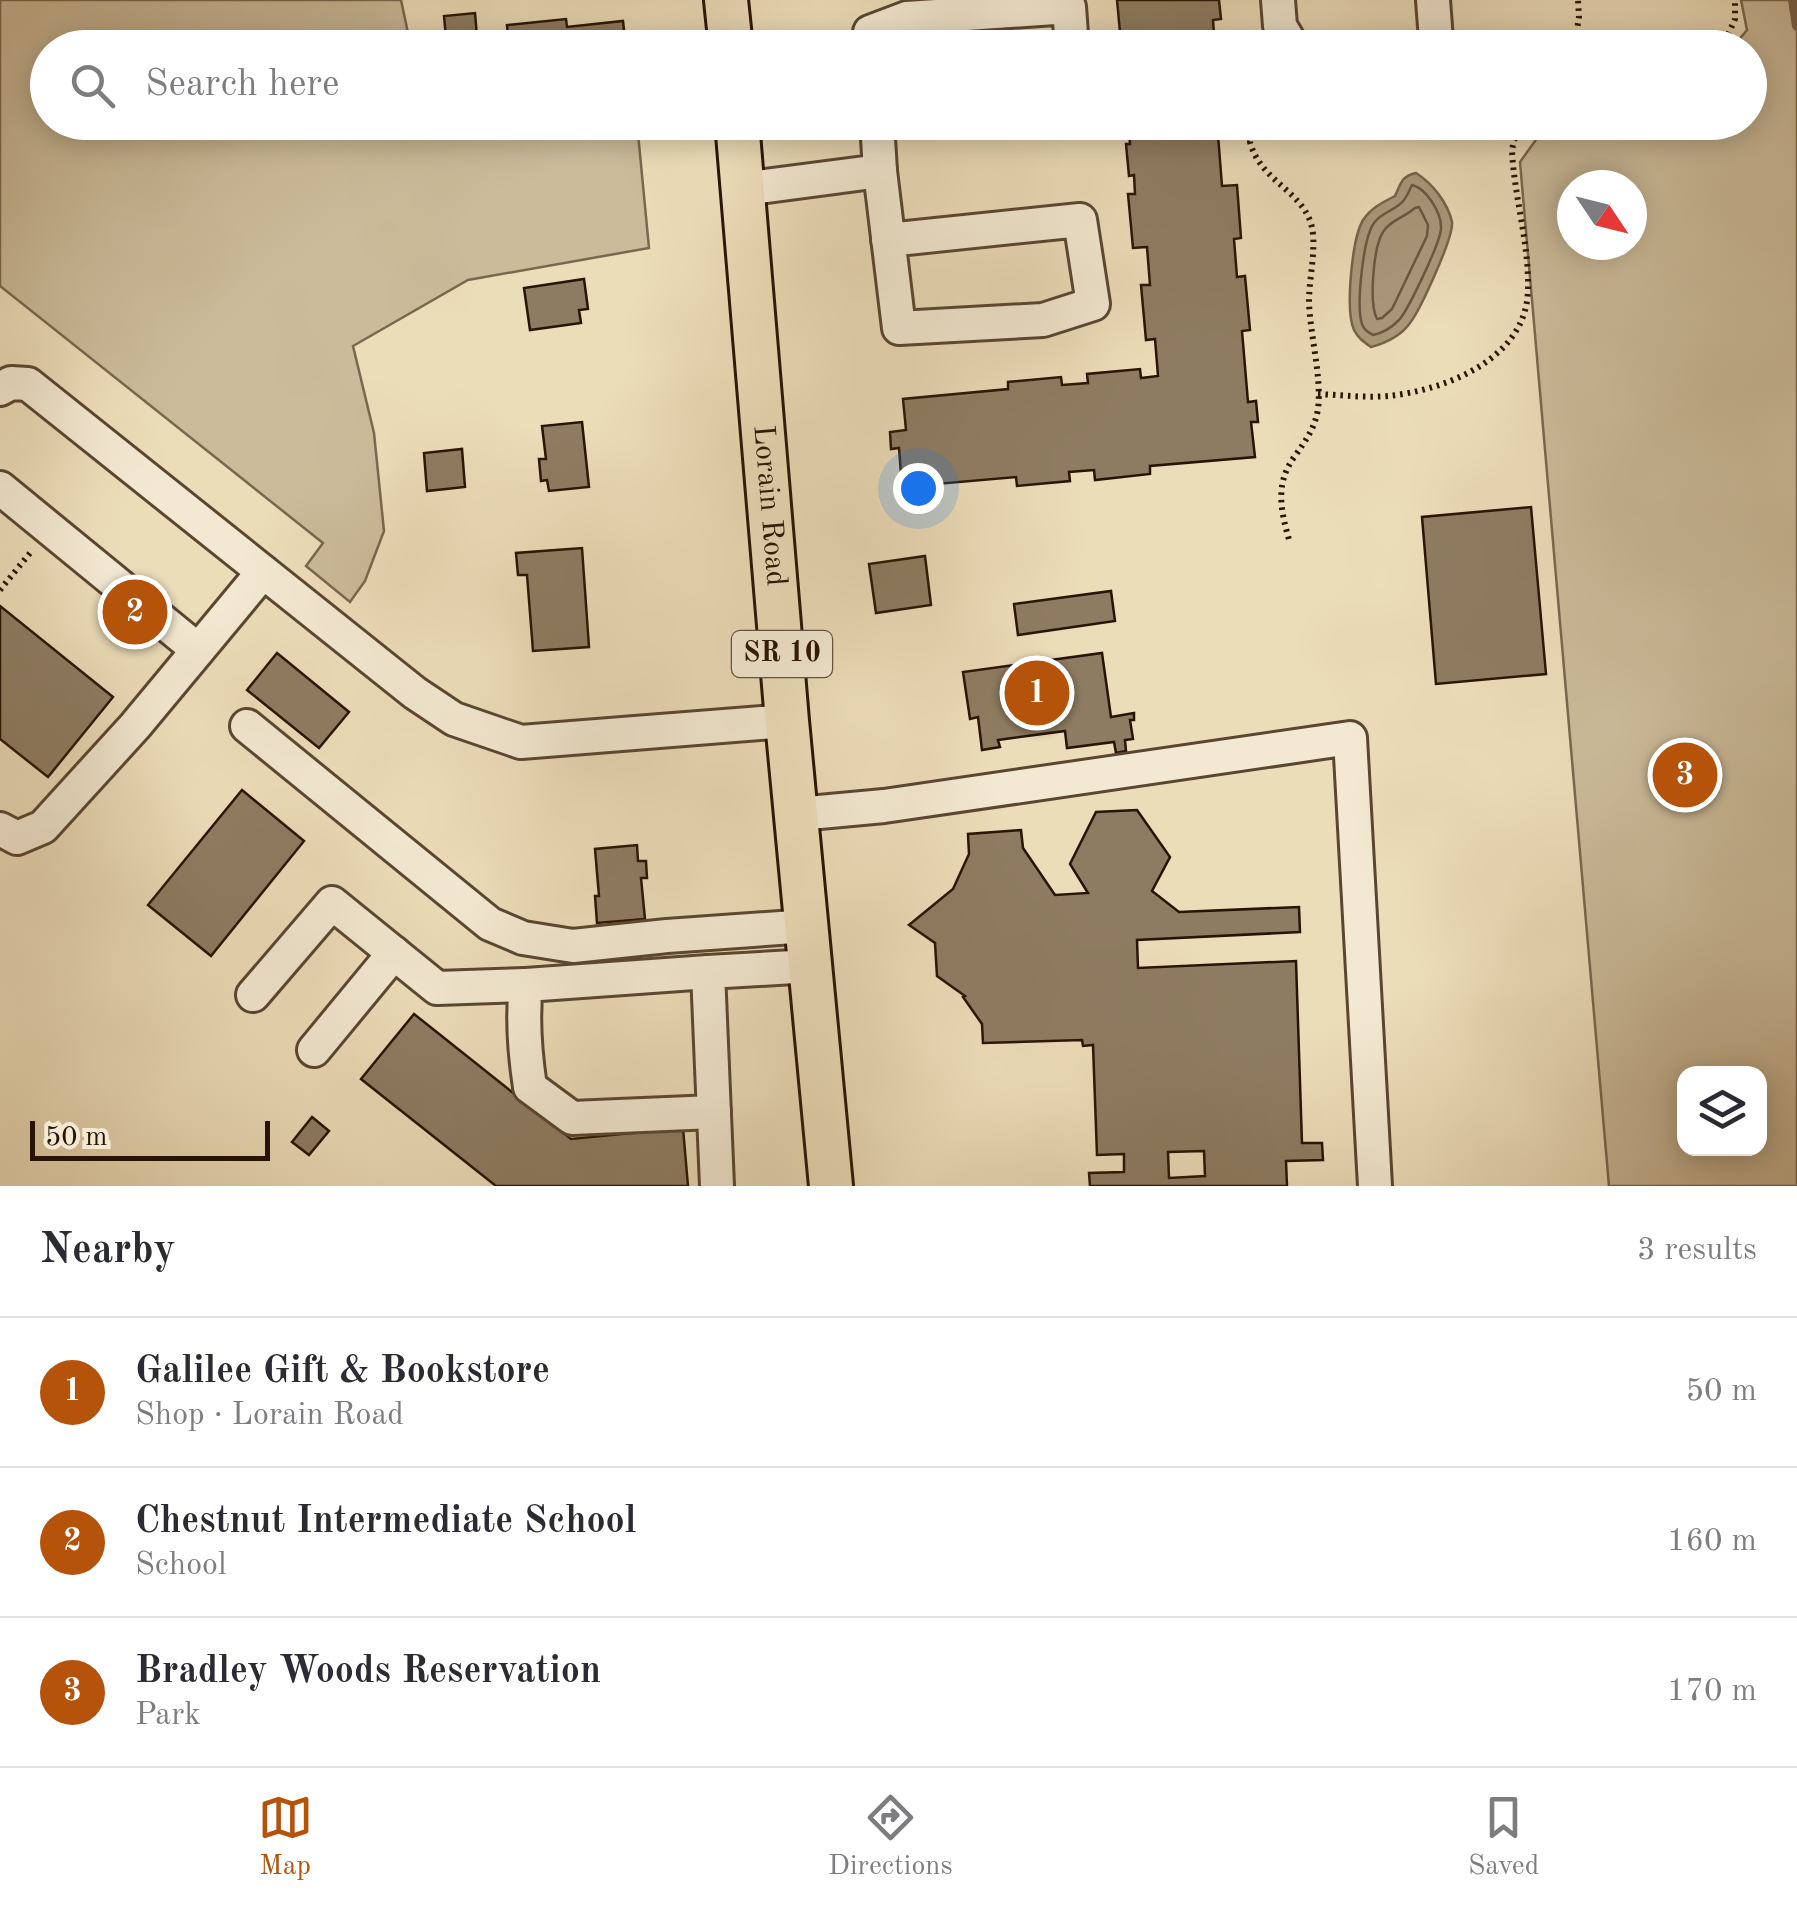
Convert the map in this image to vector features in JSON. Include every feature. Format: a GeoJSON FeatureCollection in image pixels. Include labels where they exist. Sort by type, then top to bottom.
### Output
{"type":"FeatureCollection","features":[{"type":"Feature","properties":{"kind":"main road"},"geometry":{"type":"LineString","coordinates":[[726,0],[728,30]]}},
{"type":"Feature","properties":{"kind":"main road","name":"Lorain Road"},"geometry":{"type":"LineString","coordinates":[[739,140],[831,1186]]}},
{"type":"Feature","properties":{"kind":"lane"},"geometry":{"type":"LineString","coordinates":[[1278,0],[1282,30]]}},
{"type":"Feature","properties":{"kind":"lane"},"geometry":{"type":"LineString","coordinates":[[1433,0],[1435,30]]}},
{"type":"Feature","properties":{"kind":"lane"},"geometry":{"type":"LineString","coordinates":[[875,30],[907,18],[1070,6],[1071,30]]}},
{"type":"Feature","properties":{"kind":"lane"},"geometry":{"type":"LineString","coordinates":[[877,140],[880,172],[888,240],[899,328],[1043,320],[1093,304],[1080,220],[888,240]]}},
{"type":"Feature","properties":{"kind":"lane"},"geometry":{"type":"LineString","coordinates":[[743,189],[880,172]]}},
{"type":"Feature","properties":{"kind":"lane"},"geometry":{"type":"LineString","coordinates":[[0,389],[10,383],[28,384],[416,693],[454,719],[520,742],[788,721]]}},
{"type":"Feature","properties":{"kind":"lane"},"geometry":{"type":"LineString","coordinates":[[0,488],[198,650]]}},
{"type":"Feature","properties":{"kind":"lane"},"geometry":{"type":"LineString","coordinates":[[6,842],[44,827],[135,726],[263,572]]}},
{"type":"Feature","properties":{"kind":"lane"},"geometry":{"type":"LineString","coordinates":[[248,726],[490,924],[523,938],[573,946],[667,936],[810,946]]}},
{"type":"Feature","properties":{"kind":"lane"},"geometry":{"type":"LineString","coordinates":[[798,814],[884,806],[1350,738],[1375,1186]]}},
{"type":"Feature","properties":{"kind":"lane"},"geometry":{"type":"LineString","coordinates":[[253,995],[332,902],[437,988],[598,982],[708,972],[810,946]]}},
{"type":"Feature","properties":{"kind":"lane"},"geometry":{"type":"LineString","coordinates":[[314,1050],[394,953]]}},
{"type":"Feature","properties":{"kind":"lane"},"geometry":{"type":"LineString","coordinates":[[708,972],[717,1186]]}},
{"type":"Feature","properties":{"kind":"lane"},"geometry":{"type":"LineString","coordinates":[[526,985],[523,1006],[530,1088],[572,1118],[714,1112]]}},
{"type":"Feature","properties":{"kind":"path"},"geometry":{"type":"LineString","coordinates":[[1577,30],[1578,0]]}},
{"type":"Feature","properties":{"kind":"path"},"geometry":{"type":"LineString","coordinates":[[1729,30],[1735,0]]}},
{"type":"Feature","properties":{"kind":"path"},"geometry":{"type":"LineString","coordinates":[[1251,140],[1254,155],[1273,180],[1301,203],[1312,226],[1310,308],[1318,405],[1313,429],[1282,481],[1282,517],[1290,543]]}},
{"type":"Feature","properties":{"kind":"path"},"geometry":{"type":"LineString","coordinates":[[1318,394],[1382,396],[1431,388],[1484,363],[1516,334],[1523,322],[1528,288],[1514,140]]}},
{"type":"Feature","properties":{"kind":"path"},"geometry":{"type":"LineString","coordinates":[[0,590],[30,552]]}},
{"type":"Feature","properties":{"kind":"shaded area"},"geometry":{"type":"Polygon","coordinates":[[[0,0],[401,0],[407,30],[30,30],[30,140],[639,140],[649,248],[468,280],[353,346],[374,433],[384,531],[365,581],[350,602],[306,566],[323,543],[0,286],[0,0]]]}},
{"type":"Feature","properties":{"kind":"shaded area"},"geometry":{"type":"Polygon","coordinates":[[[1741,0],[1797,0],[1797,1186],[1609,1186],[1520,162],[1536,140],[1767,140],[1767,30],[1747,30],[1741,0]]]}},
{"type":"Feature","properties":{"kind":"water"},"geometry":{"type":"Polygon","coordinates":[[[1416,173],[1433,188],[1450,215],[1448,242],[1410,323],[1392,339],[1371,347],[1357,335],[1351,320],[1351,275],[1359,229],[1366,216],[1395,196],[1404,178],[1416,173]]]}},
{"type":"Feature","properties":{"kind":"building"},"geometry":{"type":"Polygon","coordinates":[[[1117,0],[1219,0],[1221,19],[1213,20],[1214,30],[1120,30],[1117,0]]]}},
{"type":"Feature","properties":{"kind":"building"},"geometry":{"type":"Polygon","coordinates":[[[475,13],[476,30],[445,30],[444,16],[475,13]]]}},
{"type":"Feature","properties":{"kind":"building"},"geometry":{"type":"Polygon","coordinates":[[[566,19],[567,27],[623,21],[624,30],[507,30],[507,25],[566,19]]]}},
{"type":"Feature","properties":{"kind":"building"},"geometry":{"type":"Polygon","coordinates":[[[1130,140],[1218,140],[1222,186],[1237,185],[1241,238],[1234,239],[1237,277],[1245,276],[1250,330],[1242,331],[1248,402],[1256,401],[1258,422],[1251,422],[1255,457],[1150,466],[1150,474],[1095,480],[1094,470],[1069,472],[1070,481],[1017,486],[1016,477],[902,487],[899,448],[891,449],[890,432],[906,430],[903,399],[1008,389],[1008,382],[1061,377],[1062,385],[1088,383],[1087,374],[1140,369],[1141,378],[1158,376],[1155,339],[1146,340],[1141,285],[1150,285],[1147,247],[1133,248],[1128,194],[1135,194],[1134,175],[1129,176],[1126,144],[1130,140]]]}},
{"type":"Feature","properties":{"kind":"building"},"geometry":{"type":"Polygon","coordinates":[[[584,279],[588,309],[579,310],[581,323],[530,330],[524,288],[584,279]]]}},
{"type":"Feature","properties":{"kind":"building"},"geometry":{"type":"Polygon","coordinates":[[[582,422],[589,487],[549,491],[547,480],[541,481],[539,459],[546,459],[542,426],[582,422]]]}},
{"type":"Feature","properties":{"kind":"building"},"geometry":{"type":"Polygon","coordinates":[[[462,449],[465,487],[427,491],[424,453],[462,449]]]}},
{"type":"Feature","properties":{"kind":"building"},"geometry":{"type":"Polygon","coordinates":[[[1531,507],[1546,674],[1436,684],[1422,517],[1531,507]]]}},
{"type":"Feature","properties":{"kind":"building"},"geometry":{"type":"Polygon","coordinates":[[[582,548],[589,647],[533,651],[527,575],[518,575],[516,553],[582,548]]]}},
{"type":"Feature","properties":{"kind":"building"},"geometry":{"type":"Polygon","coordinates":[[[925,556],[931,605],[876,613],[869,564],[925,556]]]}},
{"type":"Feature","properties":{"kind":"building"},"geometry":{"type":"Polygon","coordinates":[[[1111,591],[1115,621],[1018,635],[1014,604],[1111,591]]]}},
{"type":"Feature","properties":{"kind":"building"},"geometry":{"type":"Polygon","coordinates":[[[0,606],[113,697],[48,777],[0,739],[0,606]]]}},
{"type":"Feature","properties":{"kind":"building"},"geometry":{"type":"Polygon","coordinates":[[[277,653],[349,712],[319,748],[247,690],[277,653]]]}},
{"type":"Feature","properties":{"kind":"building"},"geometry":{"type":"Polygon","coordinates":[[[1102,653],[1111,717],[1134,713],[1134,720],[1130,720],[1133,739],[1125,740],[1126,751],[1116,753],[1114,742],[1067,748],[1065,731],[998,740],[1000,747],[982,750],[978,717],[970,719],[963,672],[1102,653]]]}},
{"type":"Feature","properties":{"kind":"building"},"geometry":{"type":"Polygon","coordinates":[[[242,790],[304,841],[211,956],[148,905],[242,790]]]}},
{"type":"Feature","properties":{"kind":"building"},"geometry":{"type":"Polygon","coordinates":[[[1137,810],[1170,857],[1152,891],[1179,912],[1299,907],[1300,932],[1137,940],[1138,968],[1296,961],[1302,1143],[1322,1143],[1323,1160],[1286,1161],[1287,1186],[1090,1186],[1089,1173],[1124,1172],[1124,1154],[1097,1155],[1093,1045],[1083,1046],[1082,1040],[983,1043],[982,1024],[965,996],[937,976],[935,943],[909,925],[953,889],[969,854],[968,834],[1021,830],[1023,848],[1055,895],[1088,893],[1070,864],[1096,812],[1137,810]],[[1204,1151],[1168,1152],[1169,1178],[1205,1176],[1204,1151]]]}},
{"type":"Feature","properties":{"kind":"building"},"geometry":{"type":"Polygon","coordinates":[[[637,845],[638,861],[646,861],[647,878],[641,878],[645,919],[597,923],[595,849],[637,845]]]}},
{"type":"Feature","properties":{"kind":"building"},"geometry":{"type":"Polygon","coordinates":[[[414,1014],[571,1139],[683,1128],[688,1186],[496,1186],[361,1079],[414,1014]]]}},
{"type":"Feature","properties":{"kind":"building"},"geometry":{"type":"Polygon","coordinates":[[[312,1117],[329,1131],[309,1155],[292,1142],[312,1117]]]}},
{"type":"Feature","properties":{"kind":"waterway"},"geometry":{"type":"LineString","coordinates":[[1793,0],[1797,26]]}},
{"type":"Feature","properties":{"kind":"place","name":"Chestnut Intermediate School"},"geometry":{"type":"Point","coordinates":[135,612]}},
{"type":"Feature","properties":{"kind":"place","name":"Galilee Gift & Bookstore"},"geometry":{"type":"Point","coordinates":[1037,693]}},
{"type":"Feature","properties":{"kind":"place","name":"Bradley Woods Reservation"},"geometry":{"type":"Point","coordinates":[1685,775]}}]}
